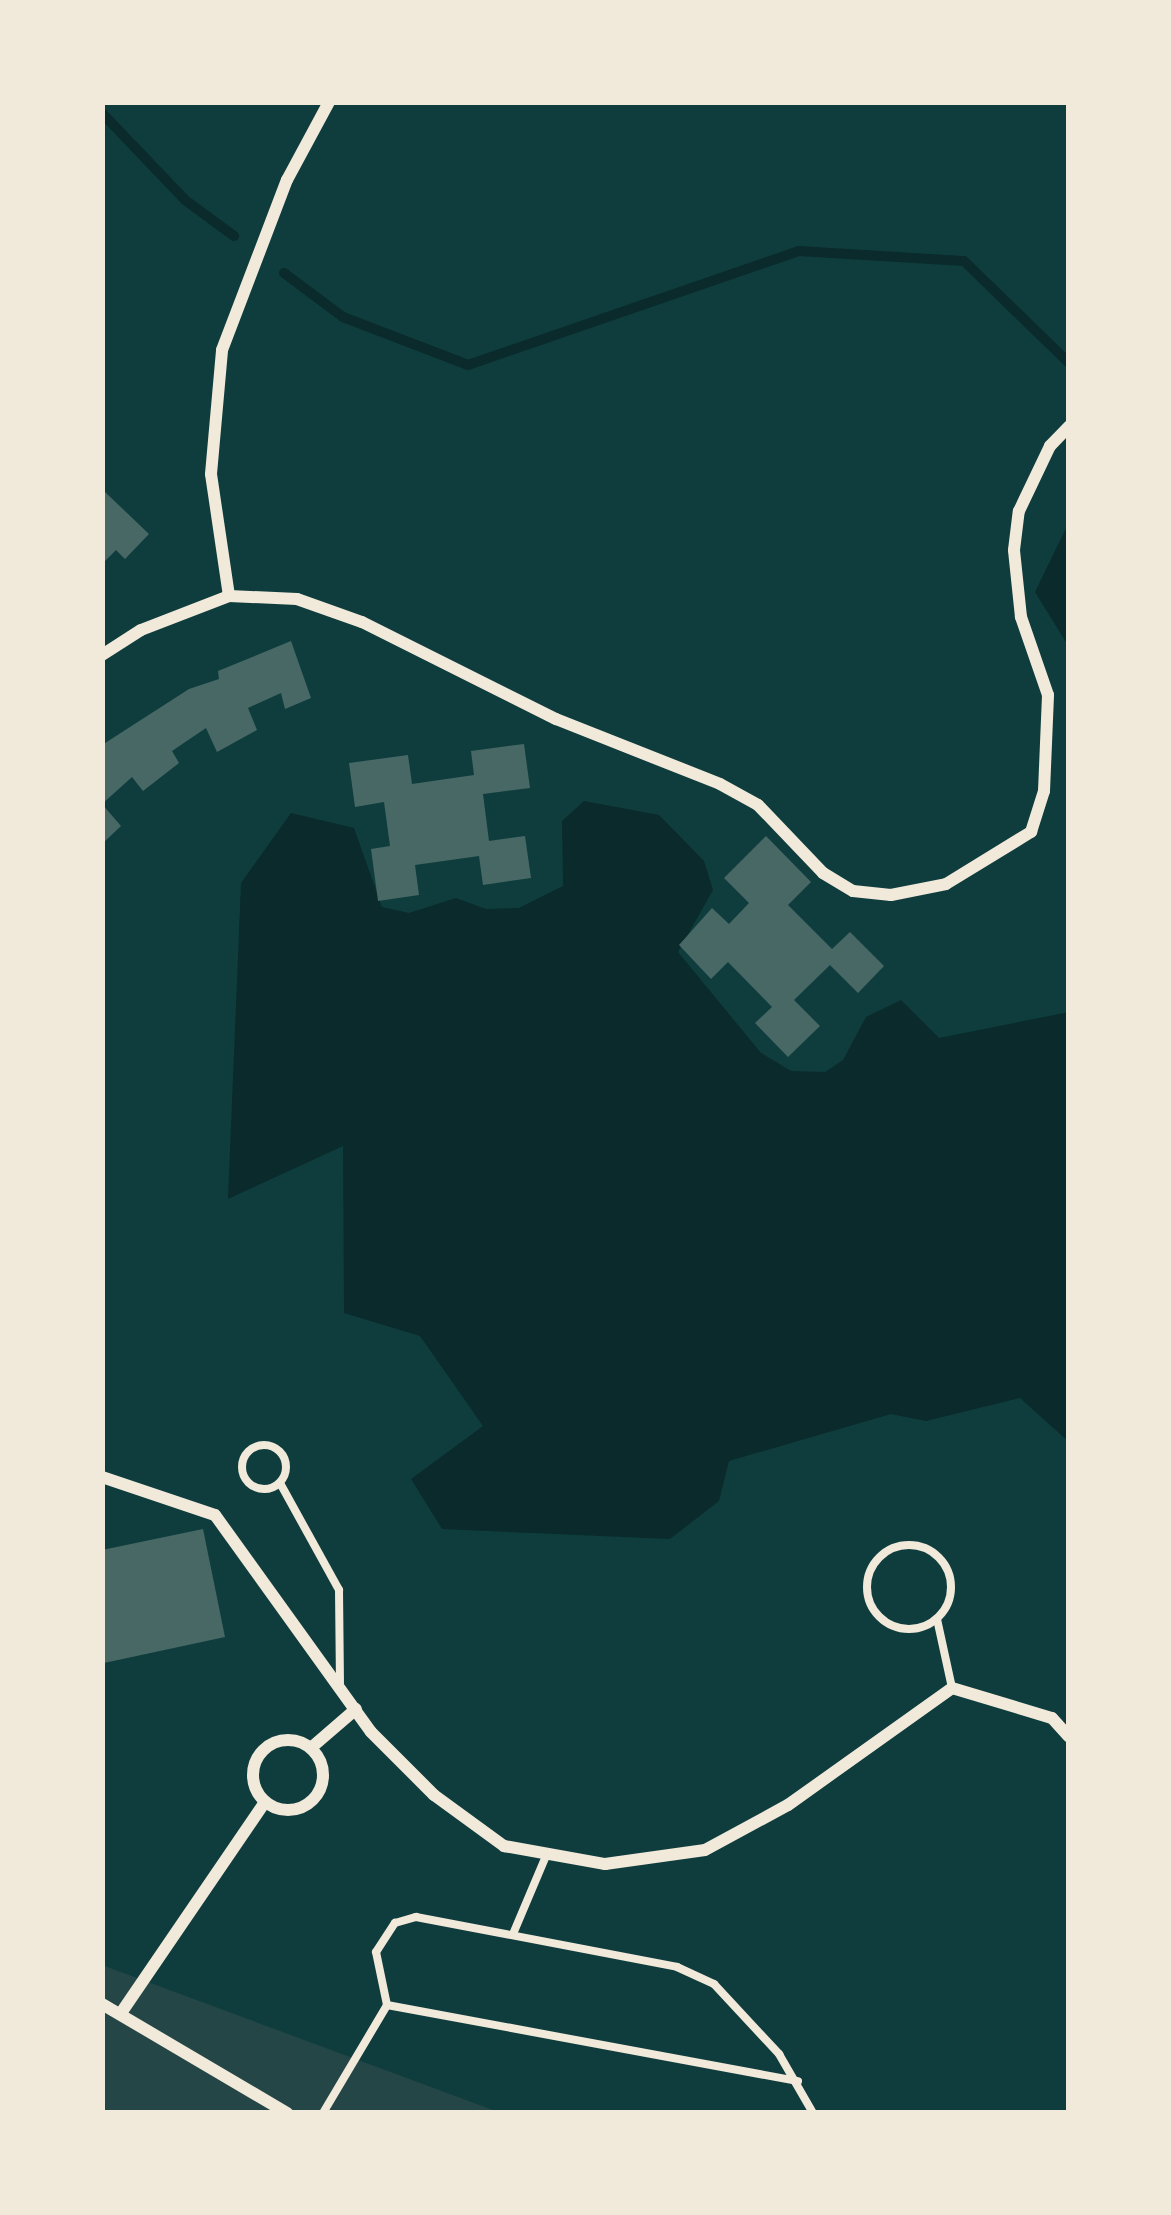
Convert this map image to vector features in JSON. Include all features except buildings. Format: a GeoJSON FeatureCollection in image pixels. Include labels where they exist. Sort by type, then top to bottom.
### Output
{"type":"FeatureCollection","features":[{"type":"Feature","properties":{"kind":"street"},"geometry":{"type":"LineString","coordinates":[[229,596],[211,474],[222,350],[287,180],[329,102]]}},
{"type":"Feature","properties":{"kind":"street"},"geometry":{"type":"LineString","coordinates":[[102,655],[141,630],[229,596],[297,599],[362,622],[556,719],[720,784],[758,805],[823,873],[853,891],[891,895],[946,884],[1031,832],[1044,791],[1048,694],[1021,617],[1014,550],[1019,511],[1050,446],[1069,427]]}},
{"type":"Feature","properties":{"kind":"street"},"geometry":{"type":"LineString","coordinates":[[102,1477],[214,1515],[356,1709],[434,1795],[503,1846],[605,1864],[705,1850],[788,1805],[952,1688],[1052,1718],[1069,1737]]}},
{"type":"Feature","properties":{"kind":"street"},"geometry":{"type":"LineString","coordinates":[[311,1747],[356,1709]]}},
{"type":"Feature","properties":{"kind":"street"},"geometry":{"type":"LineString","coordinates":[[286,1739],[311,1747],[324,1772],[316,1798],[291,1811],[265,1802],[252,1778],[261,1751],[286,1739]]}},
{"type":"Feature","properties":{"kind":"street"},"geometry":{"type":"LineString","coordinates":[[121,2013],[265,1802]]}},
{"type":"Feature","properties":{"kind":"street"},"geometry":{"type":"LineString","coordinates":[[102,2004],[286,2113]]}},
{"type":"Feature","properties":{"kind":"lane"},"geometry":{"type":"LineString","coordinates":[[280,1483],[258,1490],[248,1484],[247,1451],[258,1445],[280,1451],[280,1483],[339,1590],[340,1684]]}},
{"type":"Feature","properties":{"kind":"lane"},"geometry":{"type":"LineString","coordinates":[[937,1619],[895,1628],[872,1609],[867,1580],[881,1555],[908,1545],[936,1554],[950,1579],[937,1619],[952,1688]]}},
{"type":"Feature","properties":{"kind":"lane"},"geometry":{"type":"LineString","coordinates":[[513,1934],[546,1856]]}},
{"type":"Feature","properties":{"kind":"lane"},"geometry":{"type":"LineString","coordinates":[[322,2113],[386,2005],[374,1970],[395,1923],[416,1917],[677,1967],[713,1984],[798,2081],[813,2113]]}},
{"type":"Feature","properties":{"kind":"lane"},"geometry":{"type":"LineString","coordinates":[[386,2005],[798,2081]]}},
{"type":"Feature","properties":{"kind":"shaded area"},"geometry":{"type":"Polygon","coordinates":[[[1069,522],[1069,647],[1035,592],[1069,522]]]}},
{"type":"Feature","properties":{"kind":"shaded area"},"geometry":{"type":"Polygon","coordinates":[[[584,801],[659,815],[704,861],[713,890],[678,952],[761,1053],[791,1071],[825,1072],[843,1060],[866,1017],[901,1000],[939,1038],[1069,1012],[1069,1442],[1020,1398],[926,1421],[891,1414],[729,1461],[719,1501],[670,1539],[442,1529],[411,1479],[483,1426],[420,1336],[344,1313],[343,1146],[228,1199],[241,883],[291,813],[354,828],[382,907],[409,913],[456,898],[486,909],[519,908],[563,886],[562,821],[584,801]]]}},
{"type":"Feature","properties":{"kind":"shaded area"},"geometry":{"type":"Polygon","coordinates":[[[102,1965],[501,2113],[102,2113],[102,1965]]]}},
{"type":"Feature","properties":{"kind":"waterway"},"geometry":{"type":"LineString","coordinates":[[102,113],[185,200],[234,236]]}},
{"type":"Feature","properties":{"kind":"waterway"},"geometry":{"type":"LineString","coordinates":[[284,273],[343,317],[468,365],[799,251],[964,261],[1069,363]]}}]}
